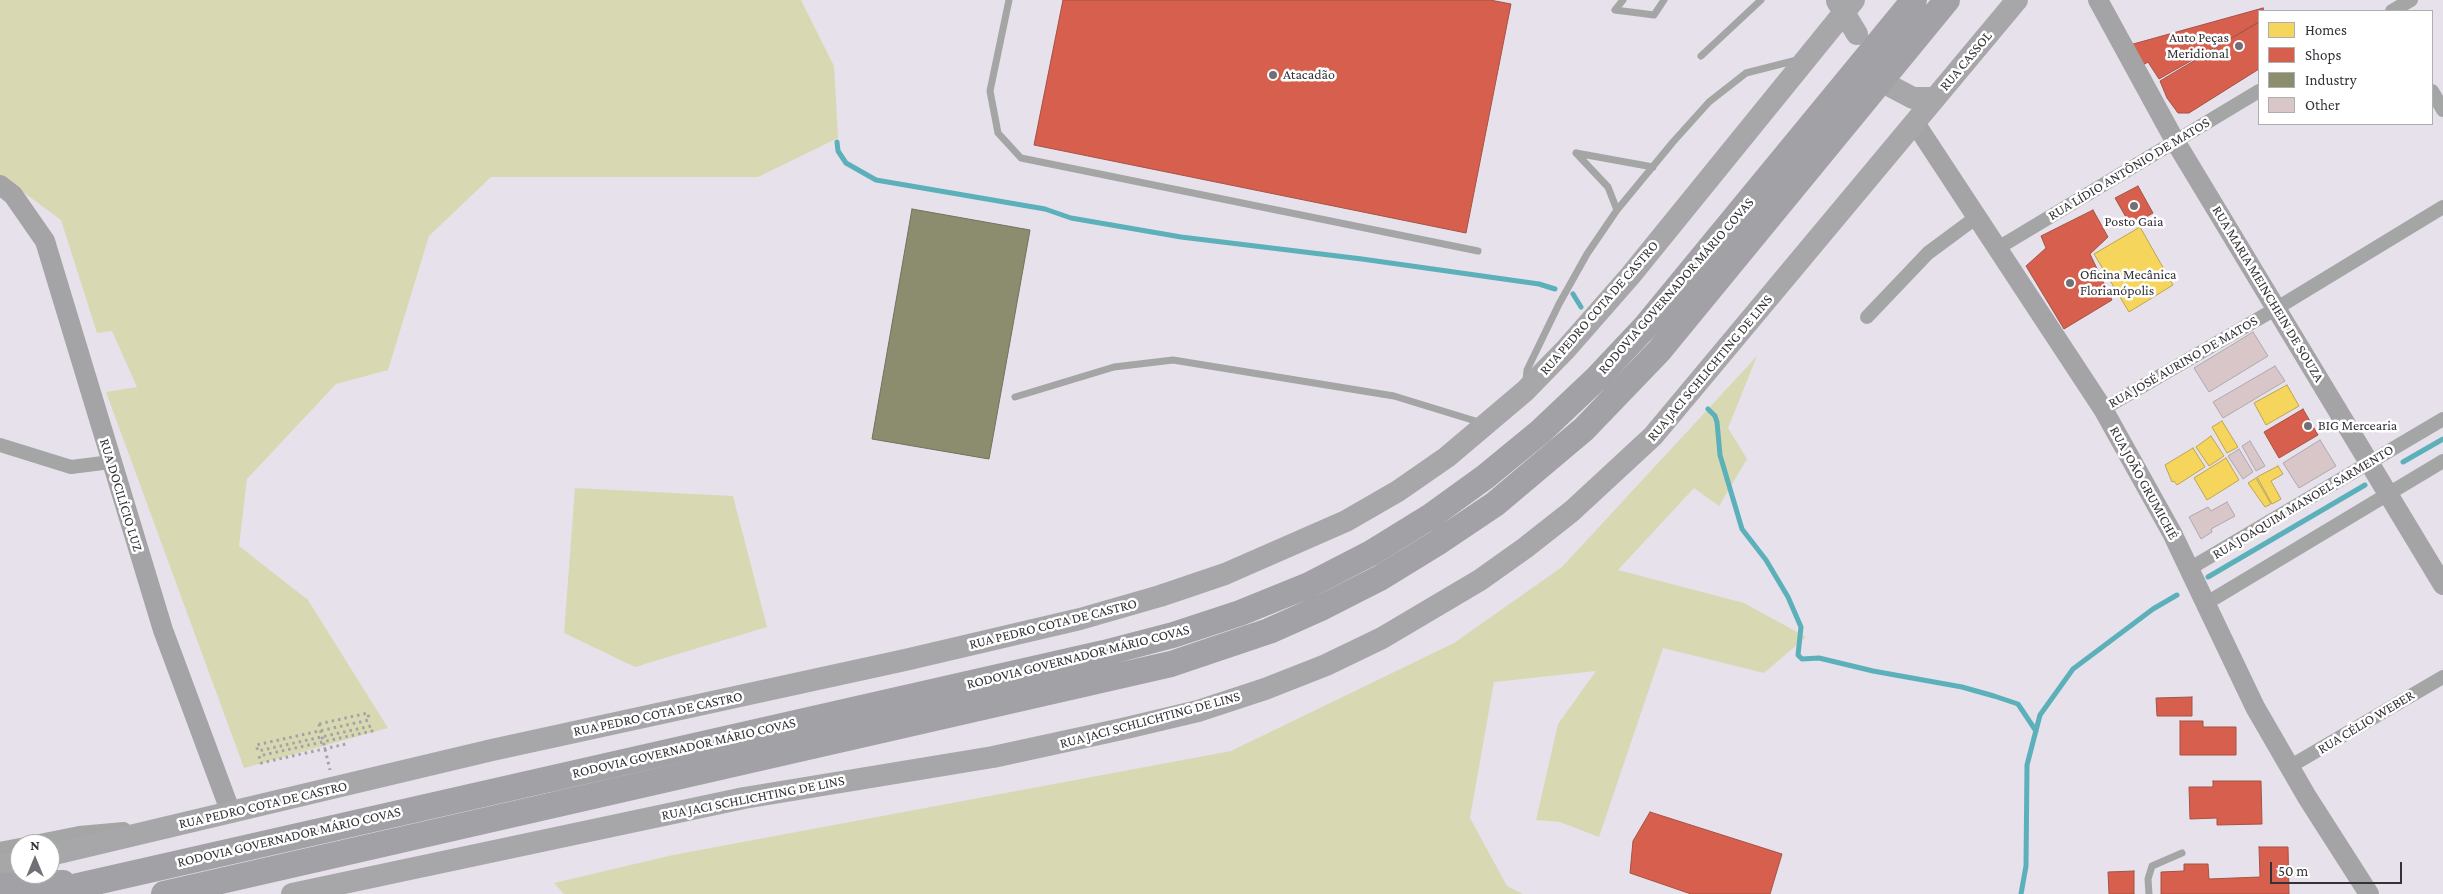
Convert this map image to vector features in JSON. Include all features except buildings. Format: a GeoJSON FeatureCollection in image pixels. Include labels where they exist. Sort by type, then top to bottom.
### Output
{"type":"FeatureCollection","features":[{"type":"Feature","properties":{"kind":"highway","name":"RODOVIA GOVERNADOR MÁRIO COVAS"},"geometry":{"type":"LineString","coordinates":[[43,894],[1104,653],[1190,630],[1240,613],[1309,585],[1371,553],[1431,516],[1486,477],[1534,437],[1597,378],[1645,327],[1914,0]]}},
{"type":"Feature","properties":{"kind":"highway","name":"RODOVIA GOVERNADOR MÁRIO COVAS"},"geometry":{"type":"LineString","coordinates":[[164,894],[1154,668],[1223,648],[1323,607],[1380,578],[1495,504],[1584,429],[1659,351],[1947,0]]}},
{"type":"Feature","properties":{"kind":"highway"},"geometry":{"type":"LineString","coordinates":[[0,886],[99,881]]}},
{"type":"Feature","properties":{"kind":"main road","name":"RUA CASSOL"},"geometry":{"type":"LineString","coordinates":[[1915,123],[2017,0]]}},
{"type":"Feature","properties":{"kind":"main road","name":"RUA MARIA MEINCHEIN DE SOUZA"},"geometry":{"type":"LineString","coordinates":[[2098,0],[2175,141],[2443,585]]}},
{"type":"Feature","properties":{"kind":"main road"},"geometry":{"type":"LineString","coordinates":[[1847,3],[1857,33]]}},
{"type":"Feature","properties":{"kind":"main road","name":"RUA PEDRO COTA DE CASTRO"},"geometry":{"type":"LineString","coordinates":[[60,853],[492,750],[992,640],[1160,596],[1225,574],[1346,522],[1398,492],[1448,457],[1524,391],[1600,312],[1807,57],[1847,3]]}},
{"type":"Feature","properties":{"kind":"main road","name":"RUA JOÃO GRUMICHÉ"},"geometry":{"type":"LineString","coordinates":[[1935,98],[1914,98],[1892,87],[2103,408],[2139,471],[2189,569],[2255,707],[2289,767],[2369,894]]}},
{"type":"Feature","properties":{"kind":"main road","name":"RUA JACI SCHLICHTING DE LINS"},"geometry":{"type":"LineString","coordinates":[[292,894],[744,798],[1001,755],[1114,732],[1198,711],[1265,689],[1326,665],[1382,638],[1480,580],[1572,511],[1653,436],[1915,123]]}},
{"type":"Feature","properties":{"kind":"main road","name":"RUA DOCILÍCIO LUZ"},"geometry":{"type":"LineString","coordinates":[[0,185],[13,195],[45,241],[163,630],[231,813]]}},
{"type":"Feature","properties":{"kind":"street"},"geometry":{"type":"LineString","coordinates":[[2394,10],[2411,0]]}},
{"type":"Feature","properties":{"kind":"street","name":"RUA LÍDIO ANTÔNIO DE MATOS"},"geometry":{"type":"LineString","coordinates":[[1998,248],[2258,92]]}},
{"type":"Feature","properties":{"kind":"street"},"geometry":{"type":"LineString","coordinates":[[2433,93],[2443,110]]}},
{"type":"Feature","properties":{"kind":"street","name":"RUA JOSÉ AURINO DE MATOS"},"geometry":{"type":"LineString","coordinates":[[2103,408],[2277,308],[2443,207]]}},
{"type":"Feature","properties":{"kind":"street"},"geometry":{"type":"LineString","coordinates":[[1867,317],[1928,253],[1978,216]]}},
{"type":"Feature","properties":{"kind":"street","name":"RUA JOAQUIM MANOEL SARMENTO"},"geometry":{"type":"LineString","coordinates":[[2189,569],[2443,419]]}},
{"type":"Feature","properties":{"kind":"street"},"geometry":{"type":"LineString","coordinates":[[0,445],[71,467],[111,462]]}},
{"type":"Feature","properties":{"kind":"street"},"geometry":{"type":"LineString","coordinates":[[2205,604],[2443,461]]}},
{"type":"Feature","properties":{"kind":"street","name":"RUA CÉLIO WEBER"},"geometry":{"type":"LineString","coordinates":[[2289,767],[2443,677]]}},
{"type":"Feature","properties":{"kind":"street"},"geometry":{"type":"LineString","coordinates":[[60,837],[98,830],[170,827]]}},
{"type":"Feature","properties":{"kind":"lane"},"geometry":{"type":"LineString","coordinates":[[1009,0],[990,90],[998,134],[1021,158],[1478,251]]}},
{"type":"Feature","properties":{"kind":"lane"},"geometry":{"type":"LineString","coordinates":[[1623,0],[1616,10],[1654,15],[1664,0]]}},
{"type":"Feature","properties":{"kind":"lane"},"geometry":{"type":"LineString","coordinates":[[1701,56],[1761,0]]}},
{"type":"Feature","properties":{"kind":"lane"},"geometry":{"type":"LineString","coordinates":[[1524,391],[1527,370],[1559,304],[1588,254],[1617,210],[1708,102],[1746,73],[1807,57]]}},
{"type":"Feature","properties":{"kind":"lane"},"geometry":{"type":"LineString","coordinates":[[1617,210],[1608,187],[1576,154],[1653,167]]}},
{"type":"Feature","properties":{"kind":"lane"},"geometry":{"type":"LineString","coordinates":[[1015,397],[1114,367],[1173,360],[1394,396],[1487,424]]}},
{"type":"Feature","properties":{"kind":"lane"},"geometry":{"type":"LineString","coordinates":[[2149,894],[2148,879],[2152,866],[2182,853]]}},
{"type":"Feature","properties":{"kind":"path"},"geometry":{"type":"LineString","coordinates":[[335,788],[319,724],[368,713],[369,720],[256,745],[258,751],[371,726],[372,731],[259,756],[261,763],[346,744]]}},
{"type":"Feature","properties":{"kind":"green space"},"geometry":{"type":"Polygon","coordinates":[[[0,0],[801,0],[834,66],[838,138],[758,177],[491,177],[429,236],[388,370],[336,384],[247,479],[239,546],[308,600],[388,728],[244,768],[106,392],[137,387],[112,331],[97,333],[61,220],[0,175],[0,0]]]}},
{"type":"Feature","properties":{"kind":"green space"},"geometry":{"type":"Polygon","coordinates":[[[1757,356],[1728,428],[1747,459],[1719,506],[1694,488],[1618,570],[1744,603],[1806,637],[1764,673],[1663,648],[1599,837],[1560,822],[1536,820],[1558,724],[1596,671],[1494,682],[1470,818],[1507,886],[1523,894],[564,894],[554,883],[673,855],[1231,751],[1454,643],[1562,567],[1757,356]]]}},
{"type":"Feature","properties":{"kind":"green space"},"geometry":{"type":"Polygon","coordinates":[[[575,488],[733,496],[767,627],[635,667],[564,633],[575,488]]]}},
{"type":"Feature","properties":{"kind":"waterway"},"geometry":{"type":"LineString","coordinates":[[837,142],[838,151],[846,163],[876,180],[1045,209],[1071,218],[1181,237],[1362,259],[1539,284],[1555,289]]}},
{"type":"Feature","properties":{"kind":"waterway"},"geometry":{"type":"LineString","coordinates":[[1573,294],[1581,307]]}},
{"type":"Feature","properties":{"kind":"waterway"},"geometry":{"type":"LineString","coordinates":[[1708,409],[1715,416],[1717,422],[1720,455],[1742,529],[1766,560],[1788,597],[1801,627],[1798,655],[1802,659],[1819,658],[1873,671],[1962,687],[1994,696],[2018,704],[2036,731]]}},
{"type":"Feature","properties":{"kind":"waterway"},"geometry":{"type":"LineString","coordinates":[[2403,462],[2443,439]]}},
{"type":"Feature","properties":{"kind":"waterway"},"geometry":{"type":"LineString","coordinates":[[2208,577],[2365,485]]}},
{"type":"Feature","properties":{"kind":"waterway"},"geometry":{"type":"LineString","coordinates":[[2021,894],[2026,866],[2027,765],[2040,715],[2073,669],[2153,609],[2177,595]]}},
{"type":"Feature","properties":{"kind":"place","name":"Auto Peças Meridional"},"geometry":{"type":"Point","coordinates":[2239,46]}},
{"type":"Feature","properties":{"kind":"place","name":"Atacadão"},"geometry":{"type":"Point","coordinates":[1273,75]}},
{"type":"Feature","properties":{"kind":"place","name":"Posto Gaia"},"geometry":{"type":"Point","coordinates":[2134,206]}},
{"type":"Feature","properties":{"kind":"place","name":"Oficina Mecânica Florianópolis"},"geometry":{"type":"Point","coordinates":[2070,283]}},
{"type":"Feature","properties":{"kind":"place","name":"BIG Mercearia"},"geometry":{"type":"Point","coordinates":[2308,426]}}]}
